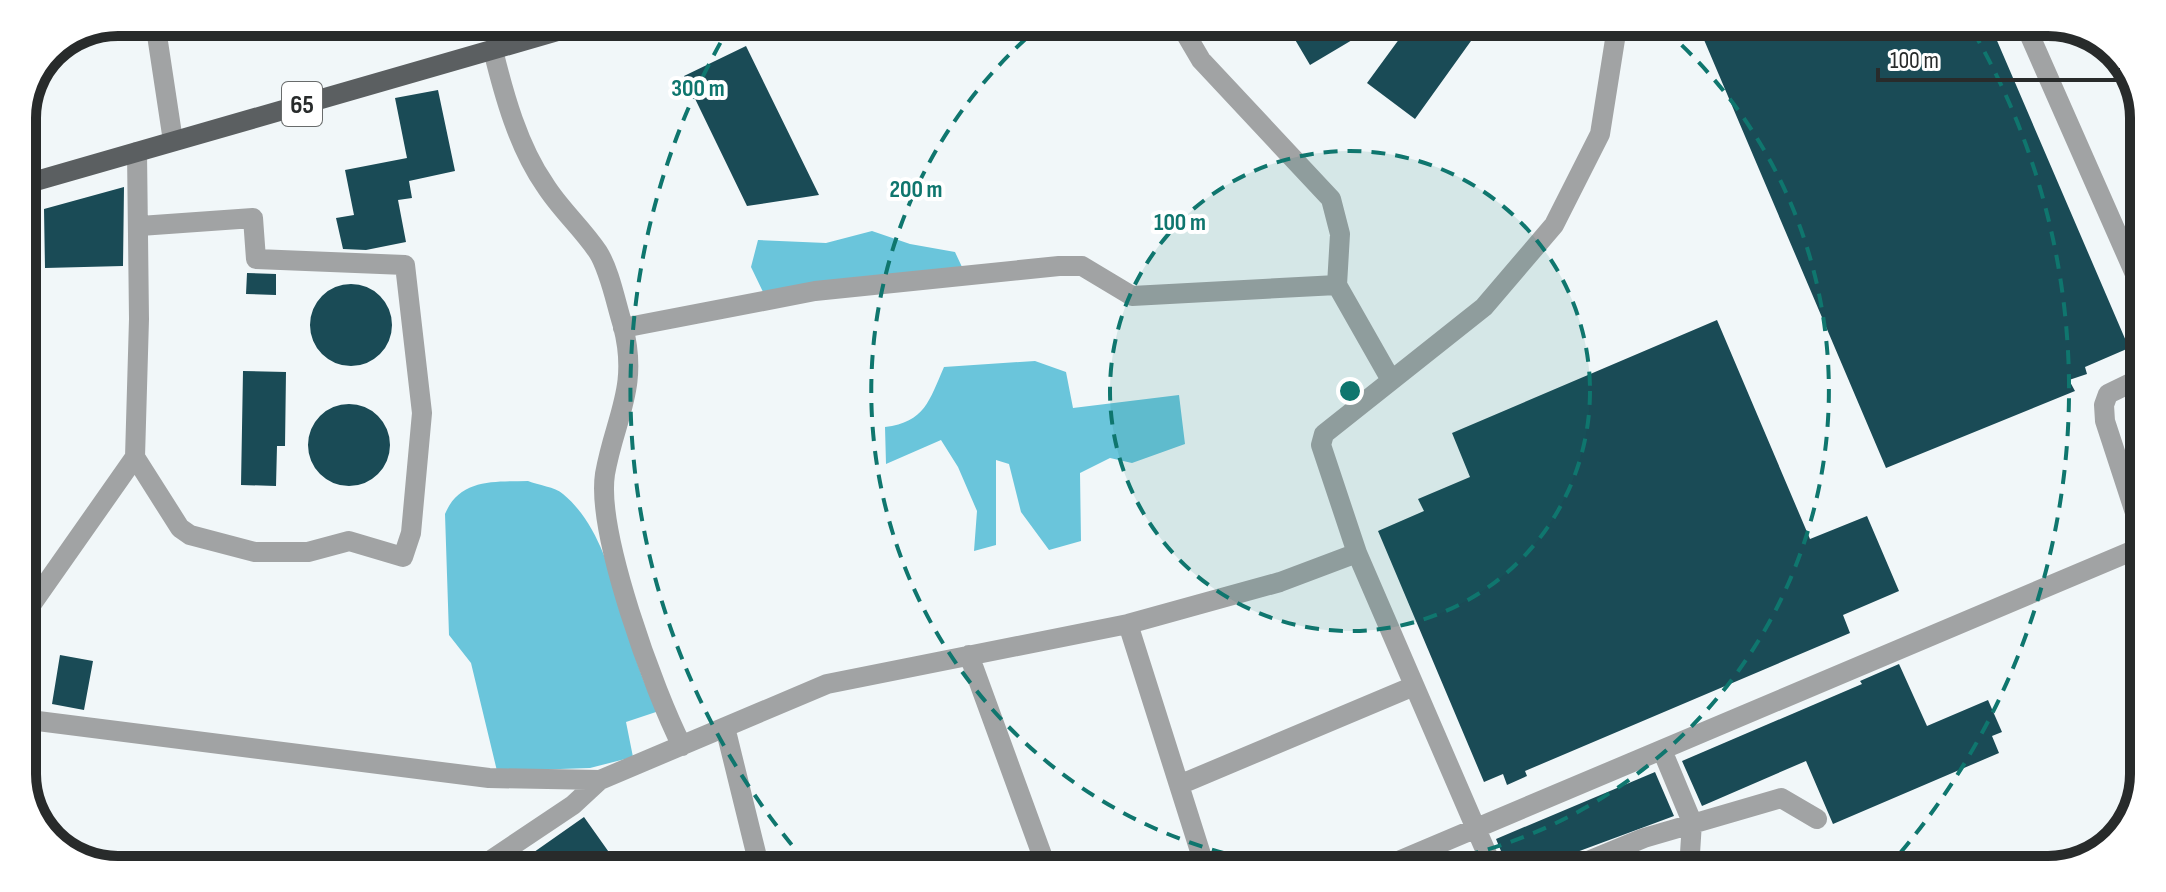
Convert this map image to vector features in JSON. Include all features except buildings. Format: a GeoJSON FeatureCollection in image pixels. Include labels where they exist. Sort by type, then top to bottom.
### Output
{"type":"FeatureCollection","features":[{"type":"Feature","properties":{"kind":"main road","name":"65"},"geometry":{"type":"LineString","coordinates":[[36,181],[541,36]]}},
{"type":"Feature","properties":{"kind":"street"},"geometry":{"type":"LineString","coordinates":[[157,36],[173,141]]}},
{"type":"Feature","properties":{"kind":"street"},"geometry":{"type":"LineString","coordinates":[[1187,36],[1201,60],[1331,199],[1340,234],[1337,285],[1391,380]]}},
{"type":"Feature","properties":{"kind":"street"},"geometry":{"type":"LineString","coordinates":[[1488,856],[1357,553],[1321,445],[1324,434],[1484,307],[1554,225],[1600,134],[1616,36]]}},
{"type":"Feature","properties":{"kind":"street"},"geometry":{"type":"LineString","coordinates":[[2030,36],[2130,263]]}},
{"type":"Feature","properties":{"kind":"street"},"geometry":{"type":"LineString","coordinates":[[493,50],[503,91],[527,151],[544,185],[599,254],[623,328],[630,367],[629,385],[605,475],[604,509],[643,652],[682,746]]}},
{"type":"Feature","properties":{"kind":"street"},"geometry":{"type":"LineString","coordinates":[[137,152],[140,226],[135,457],[180,528],[190,535],[255,552],[308,552],[349,541],[403,557],[411,533],[422,413],[405,265],[256,259],[253,218],[140,226]]}},
{"type":"Feature","properties":{"kind":"street"},"geometry":{"type":"LineString","coordinates":[[623,328],[815,291],[1059,266],[1082,266],[1132,296],[1337,285]]}},
{"type":"Feature","properties":{"kind":"street"},"geometry":{"type":"LineString","coordinates":[[2130,383],[2108,394],[2104,405],[2105,421],[2130,497]]}},
{"type":"Feature","properties":{"kind":"street"},"geometry":{"type":"LineString","coordinates":[[36,598],[135,457]]}},
{"type":"Feature","properties":{"kind":"street"},"geometry":{"type":"LineString","coordinates":[[1410,856],[2130,552]]}},
{"type":"Feature","properties":{"kind":"street"},"geometry":{"type":"LineString","coordinates":[[497,856],[573,805],[600,780],[827,684],[1128,624],[1280,582],[1357,553]]}},
{"type":"Feature","properties":{"kind":"street"},"geometry":{"type":"LineString","coordinates":[[1128,624],[1202,856]]}},
{"type":"Feature","properties":{"kind":"street"},"geometry":{"type":"LineString","coordinates":[[969,655],[1042,856]]}},
{"type":"Feature","properties":{"kind":"street"},"geometry":{"type":"LineString","coordinates":[[1179,785],[1414,686]]}},
{"type":"Feature","properties":{"kind":"street"},"geometry":{"type":"LineString","coordinates":[[36,721],[489,778],[600,780]]}},
{"type":"Feature","properties":{"kind":"street"},"geometry":{"type":"LineString","coordinates":[[725,727],[756,853]]}},
{"type":"Feature","properties":{"kind":"street"},"geometry":{"type":"LineString","coordinates":[[1662,750],[1692,822],[1690,856]]}},
{"type":"Feature","properties":{"kind":"street"},"geometry":{"type":"LineString","coordinates":[[1603,856],[1692,822],[1781,798],[1817,819]]}},
{"type":"Feature","properties":{"kind":"shaded area"},"geometry":{"type":"Polygon","coordinates":[[[872,231],[910,244],[955,252],[962,267],[764,294],[751,267],[758,240],[826,243],[872,231]]]}},
{"type":"Feature","properties":{"kind":"shaded area"},"geometry":{"type":"Polygon","coordinates":[[[1035,361],[1066,372],[1073,408],[1179,395],[1185,444],[1132,463],[1110,458],[1080,473],[1081,541],[1049,550],[1021,512],[1009,464],[996,460],[996,545],[974,551],[977,511],[958,467],[941,440],[886,464],[885,427],[909,420],[924,408],[944,367],[1035,361]]]}},
{"type":"Feature","properties":{"kind":"shaded area"},"geometry":{"type":"Polygon","coordinates":[[[528,481],[563,494],[582,515],[609,567],[636,658],[659,711],[626,722],[633,757],[590,768],[497,771],[471,663],[449,635],[445,514],[452,502],[469,488],[491,482],[528,481]]]}}]}
